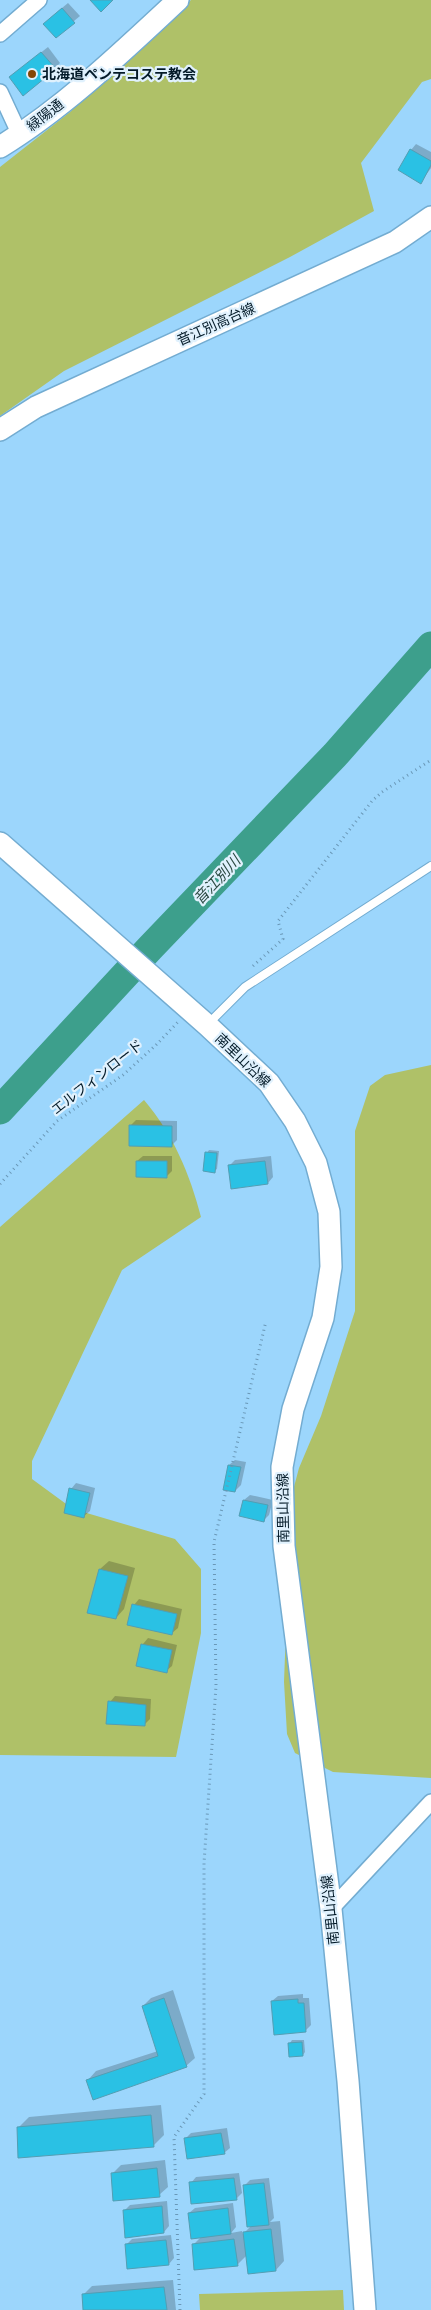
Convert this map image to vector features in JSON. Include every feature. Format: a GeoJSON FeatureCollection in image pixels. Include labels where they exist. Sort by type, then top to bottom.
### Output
{"type":"FeatureCollection","features":[{"type":"Feature","properties":{"kind":"street"},"geometry":{"type":"LineString","coordinates":[[0,34],[39,0]]}},
{"type":"Feature","properties":{"kind":"street","name":"緑陽通"},"geometry":{"type":"LineString","coordinates":[[0,147],[20,135],[98,73],[178,0]]}},
{"type":"Feature","properties":{"kind":"street"},"geometry":{"type":"LineString","coordinates":[[0,92],[20,135]]}},
{"type":"Feature","properties":{"kind":"street","name":"音江別高台線"},"geometry":{"type":"LineString","coordinates":[[0,430],[36,407],[395,242],[431,217]]}},
{"type":"Feature","properties":{"kind":"street","name":"南里山沿線"},"geometry":{"type":"LineString","coordinates":[[0,843],[169,991],[269,1083],[295,1121],[316,1163],[329,1212],[331,1267],[323,1318],[293,1409],[282,1467],[284,1546],[331,1909],[348,2081],[365,2310]]}},
{"type":"Feature","properties":{"kind":"street"},"geometry":{"type":"LineString","coordinates":[[331,1909],[431,1802]]}},
{"type":"Feature","properties":{"kind":"lane"},"geometry":{"type":"LineString","coordinates":[[207,1025],[245,987],[431,866]]}},
{"type":"Feature","properties":{"kind":"path"},"geometry":{"type":"LineString","coordinates":[[247,972],[283,939],[278,921],[372,801],[382,792],[431,760]]}},
{"type":"Feature","properties":{"kind":"path","name":"エルフィンロード"},"geometry":{"type":"LineString","coordinates":[[0,1184],[57,1121],[123,1074],[156,1045],[189,1010]]}},
{"type":"Feature","properties":{"kind":"path"},"geometry":{"type":"LineString","coordinates":[[180,2310],[174,2137],[204,2094],[204,1863],[216,1686],[214,1542],[266,1321]]}},
{"type":"Feature","properties":{"kind":"green space"},"geometry":{"type":"Polygon","coordinates":[[[191,0],[431,0],[431,79],[422,82],[361,163],[374,211],[290,257],[64,371],[0,416],[0,167],[70,112],[191,0]]]}},
{"type":"Feature","properties":{"kind":"green space"},"geometry":{"type":"Polygon","coordinates":[[[431,1065],[431,1778],[333,1772],[295,1753],[287,1734],[284,1682],[291,1498],[299,1468],[321,1416],[355,1311],[355,1131],[370,1086],[385,1075],[431,1065]]]}},
{"type":"Feature","properties":{"kind":"green space"},"geometry":{"type":"Polygon","coordinates":[[[144,1100],[164,1127],[179,1155],[192,1185],[201,1217],[122,1270],[32,1461],[32,1479],[73,1509],[175,1539],[201,1569],[201,1633],[176,1757],[0,1755],[0,1227],[144,1100]]]}},
{"type":"Feature","properties":{"kind":"green space"},"geometry":{"type":"Polygon","coordinates":[[[343,2290],[344,2310],[200,2310],[199,2294],[343,2290]]]}},
{"type":"Feature","properties":{"kind":"building"},"geometry":{"type":"Polygon","coordinates":[[[90,0],[113,0],[101,12],[90,0]]]}},
{"type":"Feature","properties":{"kind":"building"},"geometry":{"type":"Polygon","coordinates":[[[62,8],[75,23],[56,38],[43,24],[62,8]]]}},
{"type":"Feature","properties":{"kind":"building"},"geometry":{"type":"Polygon","coordinates":[[[41,52],[56,69],[23,96],[9,77],[41,52]]]}},
{"type":"Feature","properties":{"kind":"building"},"geometry":{"type":"Polygon","coordinates":[[[410,149],[431,161],[431,165],[421,184],[398,170],[410,149]]]}},
{"type":"Feature","properties":{"kind":"building"},"geometry":{"type":"Polygon","coordinates":[[[129,1125],[172,1126],[172,1147],[129,1146],[129,1125]]]}},
{"type":"Feature","properties":{"kind":"building"},"geometry":{"type":"Polygon","coordinates":[[[205,1152],[217,1153],[215,1173],[203,1171],[205,1152]]]}},
{"type":"Feature","properties":{"kind":"building"},"geometry":{"type":"Polygon","coordinates":[[[136,1161],[167,1161],[167,1178],[136,1177],[136,1161]]]}},
{"type":"Feature","properties":{"kind":"building"},"geometry":{"type":"Polygon","coordinates":[[[265,1161],[268,1184],[231,1189],[228,1165],[265,1161]]]}},
{"type":"Feature","properties":{"kind":"building"},"geometry":{"type":"Polygon","coordinates":[[[228,1465],[241,1467],[235,1492],[223,1490],[228,1465]]]}},
{"type":"Feature","properties":{"kind":"building"},"geometry":{"type":"Polygon","coordinates":[[[69,1488],[90,1493],[84,1518],[64,1513],[69,1488]]]}},
{"type":"Feature","properties":{"kind":"building"},"geometry":{"type":"Polygon","coordinates":[[[243,1500],[268,1505],[264,1522],[239,1516],[243,1500]]]}},
{"type":"Feature","properties":{"kind":"building"},"geometry":{"type":"Polygon","coordinates":[[[99,1569],[128,1576],[116,1619],[87,1613],[99,1569]]]}},
{"type":"Feature","properties":{"kind":"building"},"geometry":{"type":"Polygon","coordinates":[[[132,1604],[177,1614],[172,1635],[127,1625],[132,1604]]]}},
{"type":"Feature","properties":{"kind":"building"},"geometry":{"type":"Polygon","coordinates":[[[141,1644],[172,1650],[167,1673],[136,1666],[141,1644]]]}},
{"type":"Feature","properties":{"kind":"building"},"geometry":{"type":"Polygon","coordinates":[[[108,1701],[146,1705],[145,1726],[106,1724],[108,1701]]]}},
{"type":"Feature","properties":{"kind":"building"},"geometry":{"type":"Polygon","coordinates":[[[164,1998],[187,2067],[93,2100],[86,2080],[158,2056],[142,2006],[164,1998]]]}},
{"type":"Feature","properties":{"kind":"building"},"geometry":{"type":"Polygon","coordinates":[[[298,1999],[298,2003],[304,2003],[306,2032],[274,2035],[271,2001],[298,1999]]]}},
{"type":"Feature","properties":{"kind":"building"},"geometry":{"type":"Polygon","coordinates":[[[302,2042],[303,2056],[289,2057],[288,2043],[302,2042]]]}},
{"type":"Feature","properties":{"kind":"building"},"geometry":{"type":"Polygon","coordinates":[[[151,2115],[154,2147],[18,2158],[17,2127],[151,2115]]]}},
{"type":"Feature","properties":{"kind":"building"},"geometry":{"type":"Polygon","coordinates":[[[221,2133],[225,2154],[187,2159],[184,2138],[221,2133]]]}},
{"type":"Feature","properties":{"kind":"building"},"geometry":{"type":"Polygon","coordinates":[[[157,2168],[160,2197],[113,2201],[111,2173],[157,2168]]]}},
{"type":"Feature","properties":{"kind":"building"},"geometry":{"type":"Polygon","coordinates":[[[234,2178],[237,2200],[191,2204],[189,2182],[234,2178]]]}},
{"type":"Feature","properties":{"kind":"building"},"geometry":{"type":"Polygon","coordinates":[[[264,2183],[269,2225],[247,2227],[243,2185],[264,2183]]]}},
{"type":"Feature","properties":{"kind":"building"},"geometry":{"type":"Polygon","coordinates":[[[162,2206],[164,2233],[125,2238],[123,2210],[162,2206]]]}},
{"type":"Feature","properties":{"kind":"building"},"geometry":{"type":"Polygon","coordinates":[[[228,2208],[231,2234],[191,2239],[188,2213],[228,2208]]]}},
{"type":"Feature","properties":{"kind":"building"},"geometry":{"type":"Polygon","coordinates":[[[271,2229],[276,2271],[248,2274],[243,2232],[271,2229]]]}},
{"type":"Feature","properties":{"kind":"building"},"geometry":{"type":"Polygon","coordinates":[[[234,2239],[238,2266],[194,2270],[192,2244],[234,2239]]]}},
{"type":"Feature","properties":{"kind":"building"},"geometry":{"type":"Polygon","coordinates":[[[166,2240],[169,2265],[127,2269],[125,2244],[166,2240]]]}},
{"type":"Feature","properties":{"kind":"building"},"geometry":{"type":"Polygon","coordinates":[[[164,2287],[167,2310],[83,2310],[82,2294],[164,2287]]]}},
{"type":"Feature","properties":{"kind":"waterway","name":"音江別川"},"geometry":{"type":"LineString","coordinates":[[0,1110],[150,948],[335,755],[431,646]]}},
{"type":"Feature","properties":{"kind":"place","name":"北海道ペンテコステ教会"},"geometry":{"type":"Point","coordinates":[32,74]}}]}
